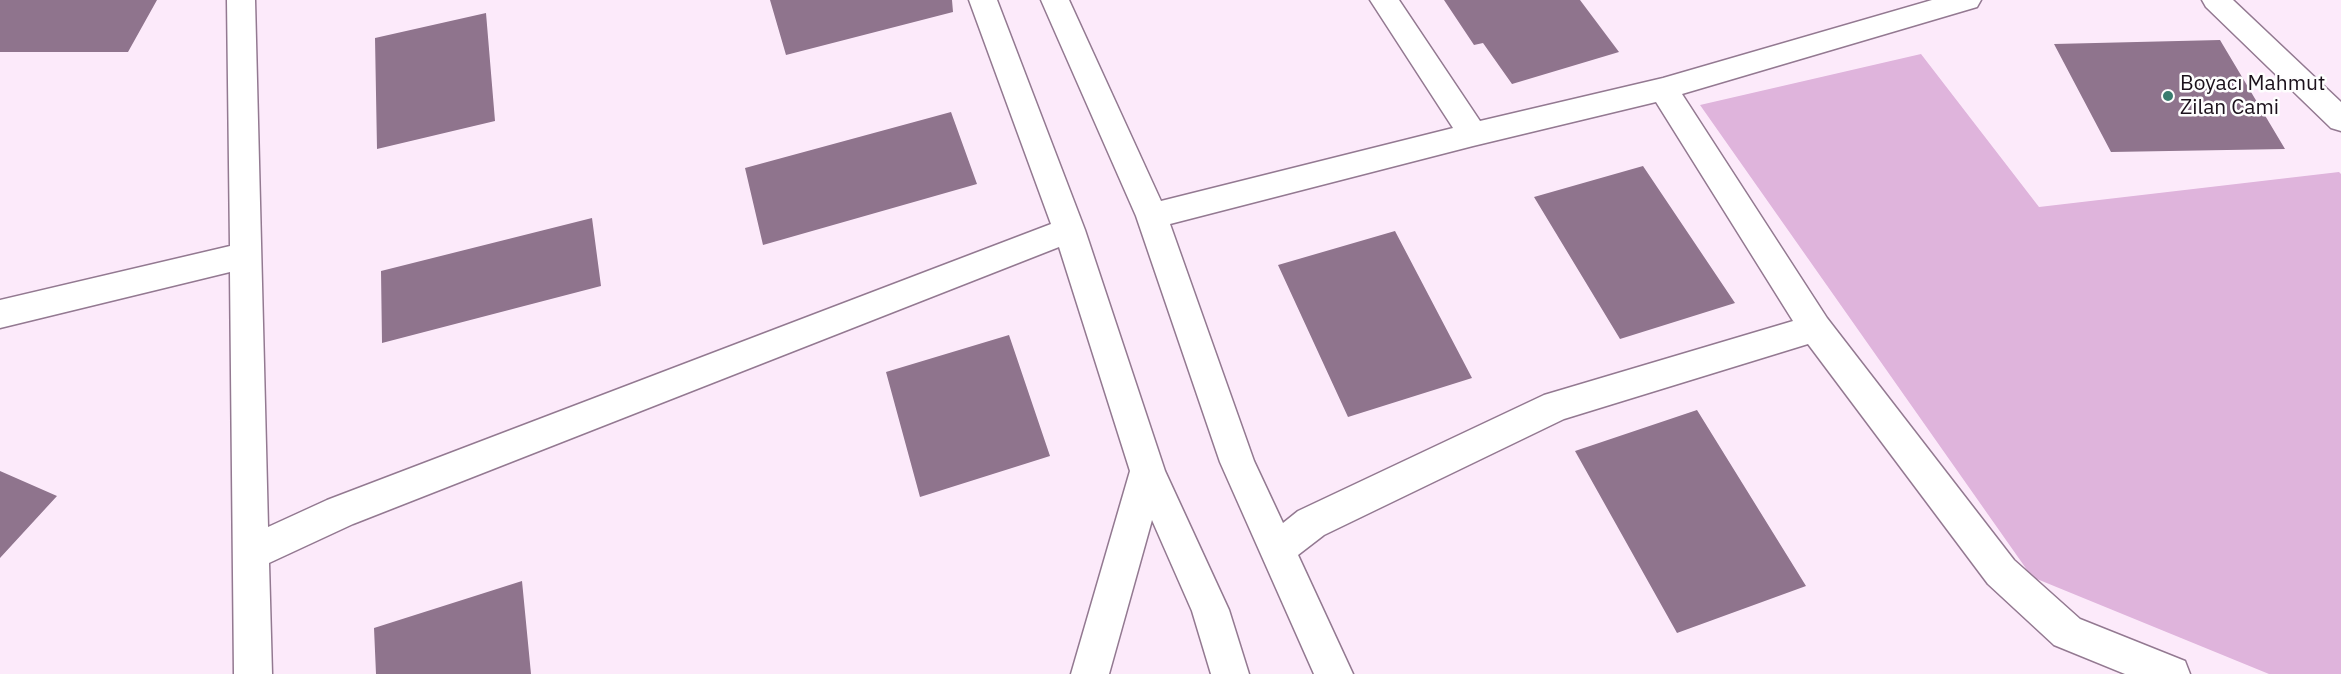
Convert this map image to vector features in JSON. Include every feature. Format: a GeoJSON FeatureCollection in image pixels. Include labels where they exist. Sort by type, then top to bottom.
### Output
{"type":"FeatureCollection","features":[{"type":"Feature","properties":{"kind":"street"},"geometry":{"type":"LineString","coordinates":[[241,0],[253,674]]}},
{"type":"Feature","properties":{"kind":"street"},"geometry":{"type":"LineString","coordinates":[[983,0],[1070,230],[1148,471],[1210,610],[1230,674]]}},
{"type":"Feature","properties":{"kind":"street"},"geometry":{"type":"LineString","coordinates":[[1055,0],[1152,216],[1237,462],[1334,674]]}},
{"type":"Feature","properties":{"kind":"street"},"geometry":{"type":"LineString","coordinates":[[1384,0],[1473,134]]}},
{"type":"Feature","properties":{"kind":"street"},"geometry":{"type":"LineString","coordinates":[[1152,216],[1473,134],[1663,89],[1967,0]]}},
{"type":"Feature","properties":{"kind":"street"},"geometry":{"type":"LineString","coordinates":[[2216,0],[2341,120]]}},
{"type":"Feature","properties":{"kind":"street"},"geometry":{"type":"LineString","coordinates":[[1663,89],[1815,328],[2001,572],[2067,632],[2171,674]]}},
{"type":"Feature","properties":{"kind":"street"},"geometry":{"type":"LineString","coordinates":[[251,553],[340,512],[1070,230]]}},
{"type":"Feature","properties":{"kind":"street"},"geometry":{"type":"LineString","coordinates":[[0,314],[246,255]]}},
{"type":"Feature","properties":{"kind":"street"},"geometry":{"type":"LineString","coordinates":[[1278,549],[1311,523],[1556,406],[1815,328]]}},
{"type":"Feature","properties":{"kind":"street"},"geometry":{"type":"LineString","coordinates":[[1090,674],[1148,471]]}},
{"type":"Feature","properties":{"kind":"shaded area"},"geometry":{"type":"Polygon","coordinates":[[[1921,54],[2039,207],[2339,172],[2341,174],[2341,674],[2269,674],[2032,577],[1700,105],[1921,54]]]}},
{"type":"Feature","properties":{"kind":"building"},"geometry":{"type":"Polygon","coordinates":[[[0,0],[157,0],[128,52],[0,52],[0,0]]]}},
{"type":"Feature","properties":{"kind":"building"},"geometry":{"type":"Polygon","coordinates":[[[770,0],[952,0],[953,12],[786,55],[770,0]]]}},
{"type":"Feature","properties":{"kind":"building"},"geometry":{"type":"Polygon","coordinates":[[[1444,0],[1580,0],[1619,52],[1512,84],[1483,43],[1474,45],[1444,0]]]}},
{"type":"Feature","properties":{"kind":"building"},"geometry":{"type":"Polygon","coordinates":[[[486,13],[495,121],[377,149],[375,38],[486,13]]]}},
{"type":"Feature","properties":{"kind":"building","name":"Boyacı Mahmut Zilan Cami"},"geometry":{"type":"Polygon","coordinates":[[[2220,40],[2285,149],[2111,152],[2054,44],[2220,40]]]}},
{"type":"Feature","properties":{"kind":"building"},"geometry":{"type":"Polygon","coordinates":[[[951,112],[977,184],[763,245],[745,168],[951,112]]]}},
{"type":"Feature","properties":{"kind":"building"},"geometry":{"type":"Polygon","coordinates":[[[1643,166],[1735,303],[1620,339],[1534,197],[1643,166]]]}},
{"type":"Feature","properties":{"kind":"building"},"geometry":{"type":"Polygon","coordinates":[[[592,218],[601,286],[382,343],[381,271],[592,218]]]}},
{"type":"Feature","properties":{"kind":"building"},"geometry":{"type":"Polygon","coordinates":[[[1395,231],[1472,378],[1348,417],[1278,265],[1395,231]]]}},
{"type":"Feature","properties":{"kind":"building"},"geometry":{"type":"Polygon","coordinates":[[[1009,335],[1050,456],[920,497],[886,372],[1009,335]]]}},
{"type":"Feature","properties":{"kind":"building"},"geometry":{"type":"Polygon","coordinates":[[[1697,410],[1806,586],[1677,633],[1575,451],[1697,410]]]}},
{"type":"Feature","properties":{"kind":"building"},"geometry":{"type":"Polygon","coordinates":[[[0,471],[57,496],[0,558],[0,471]]]}},
{"type":"Feature","properties":{"kind":"building"},"geometry":{"type":"Polygon","coordinates":[[[522,581],[531,674],[376,674],[374,628],[522,581]]]}},
{"type":"Feature","properties":{"kind":"place","name":"Boyacı Mahmut Zilan Cami"},"geometry":{"type":"Point","coordinates":[2168,96]}}]}
